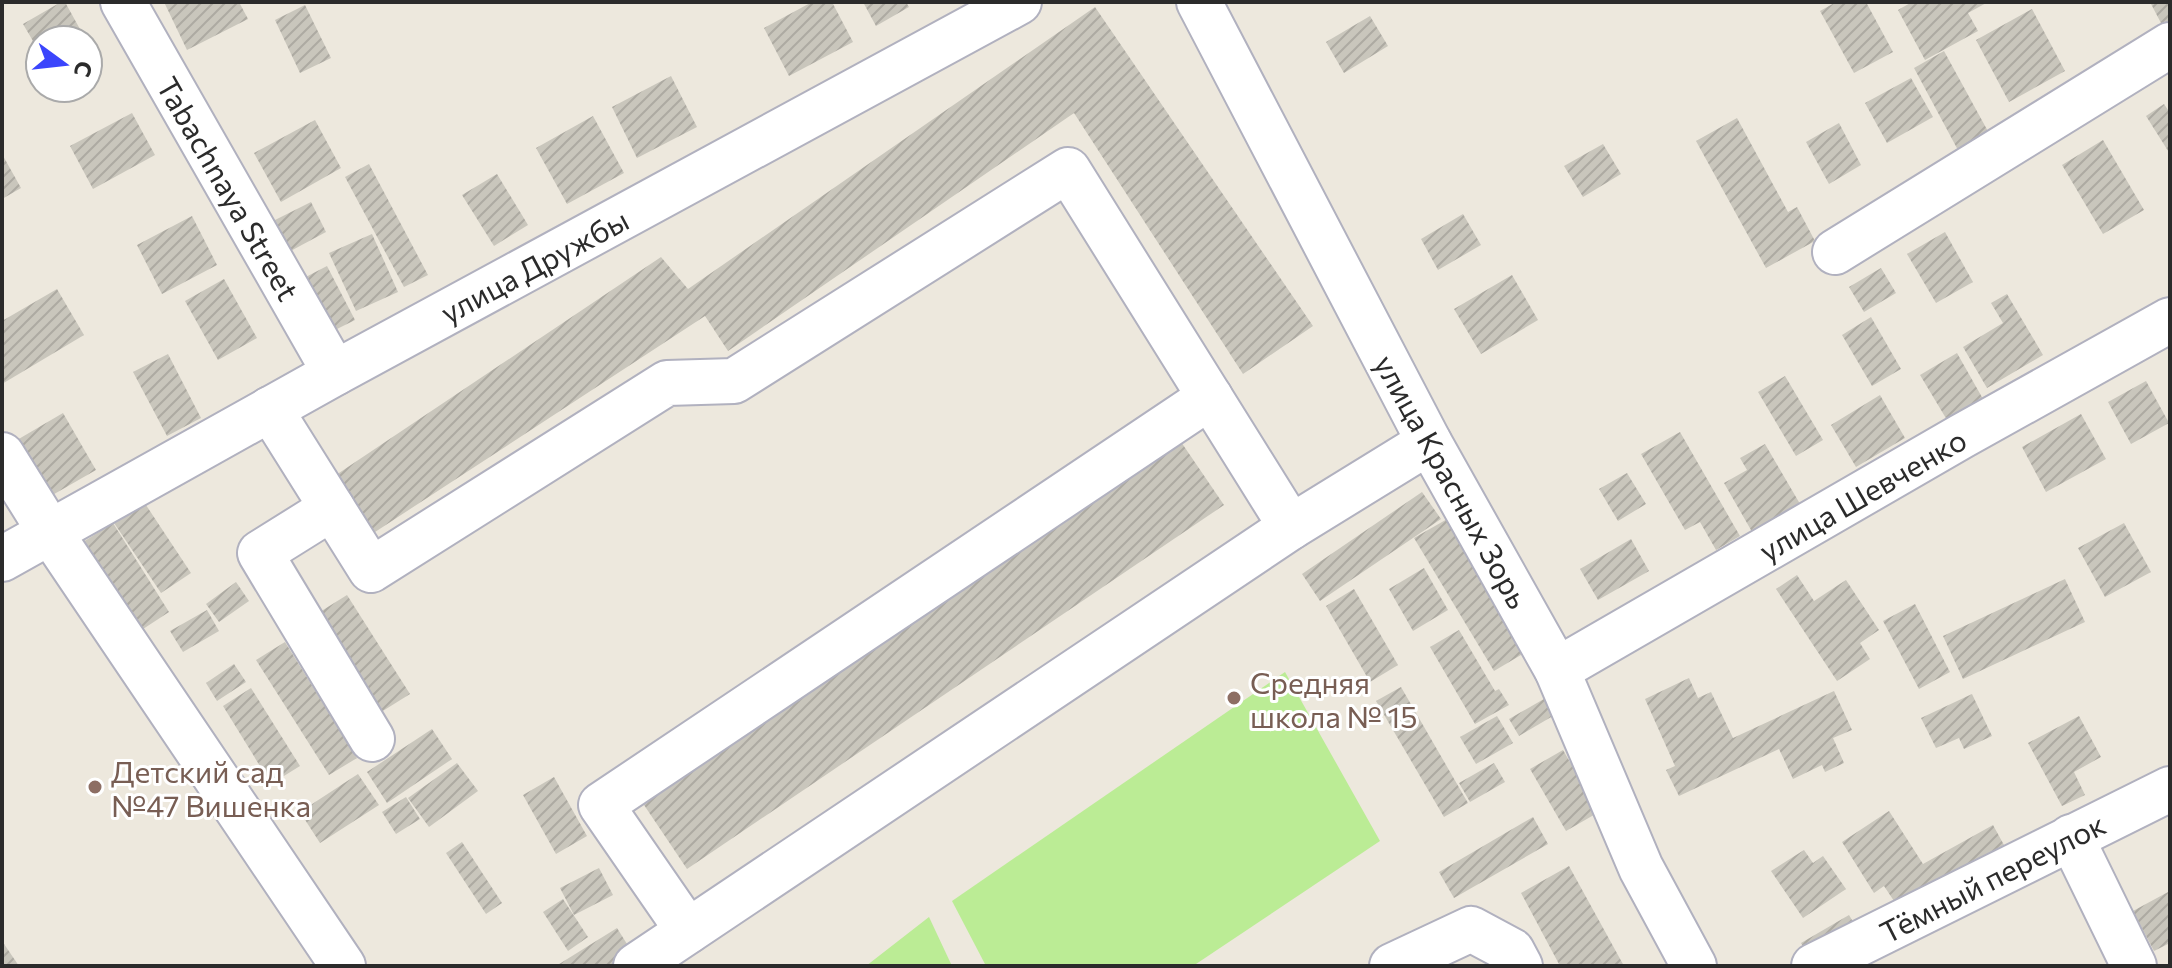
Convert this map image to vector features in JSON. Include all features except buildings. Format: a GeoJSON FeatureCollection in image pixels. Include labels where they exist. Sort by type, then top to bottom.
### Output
{"type":"FeatureCollection","features":[{"type":"Feature","properties":{"kind":"street","name":"Tabachnaya Street"},"geometry":{"type":"LineString","coordinates":[[123,2],[335,373]]}},
{"type":"Feature","properties":{"kind":"street","name":"улица Дружбы"},"geometry":{"type":"LineString","coordinates":[[2,559],[335,373],[1019,2]]}},
{"type":"Feature","properties":{"kind":"street","name":"улица Красных Зорь"},"geometry":{"type":"LineString","coordinates":[[1199,2],[1429,442],[1557,670],[1641,868],[1694,966]]}},
{"type":"Feature","properties":{"kind":"street"},"geometry":{"type":"LineString","coordinates":[[1835,252],[2170,45]]}},
{"type":"Feature","properties":{"kind":"street"},"geometry":{"type":"LineString","coordinates":[[270,409],[371,570],[667,383],[734,381],[1068,170],[1291,527]]}},
{"type":"Feature","properties":{"kind":"street","name":"улица Шевченко"},"geometry":{"type":"LineString","coordinates":[[1557,670],[2170,320]]}},
{"type":"Feature","properties":{"kind":"street"},"geometry":{"type":"LineString","coordinates":[[688,931],[601,805],[1210,397]]}},
{"type":"Feature","properties":{"kind":"street"},"geometry":{"type":"LineString","coordinates":[[636,966],[1291,527],[1429,442]]}},
{"type":"Feature","properties":{"kind":"street"},"geometry":{"type":"LineString","coordinates":[[2,455],[50,532],[343,966]]}},
{"type":"Feature","properties":{"kind":"street"},"geometry":{"type":"LineString","coordinates":[[332,508],[260,553],[372,739]]}},
{"type":"Feature","properties":{"kind":"street","name":"Тёмный переулок"},"geometry":{"type":"LineString","coordinates":[[1814,966],[2170,789]]}},
{"type":"Feature","properties":{"kind":"street"},"geometry":{"type":"LineString","coordinates":[[2071,837],[2134,966]]}},
{"type":"Feature","properties":{"kind":"street"},"geometry":{"type":"LineString","coordinates":[[1392,966],[1471,929],[1512,951],[1520,966]]}},
{"type":"Feature","properties":{"kind":"green space"},"geometry":{"type":"Polygon","coordinates":[[[1285,672],[1380,841],[1193,966],[986,966],[952,901],[1285,672]]]}},
{"type":"Feature","properties":{"kind":"green space"},"geometry":{"type":"Polygon","coordinates":[[[929,917],[952,966],[866,966],[929,917]]]}},
{"type":"Feature","properties":{"kind":"place","name":"Средняя школа № 15"},"geometry":{"type":"Point","coordinates":[1234,698]}},
{"type":"Feature","properties":{"kind":"place","name":"Детский сад №47 Вишенка"},"geometry":{"type":"Point","coordinates":[95,787]}}]}
